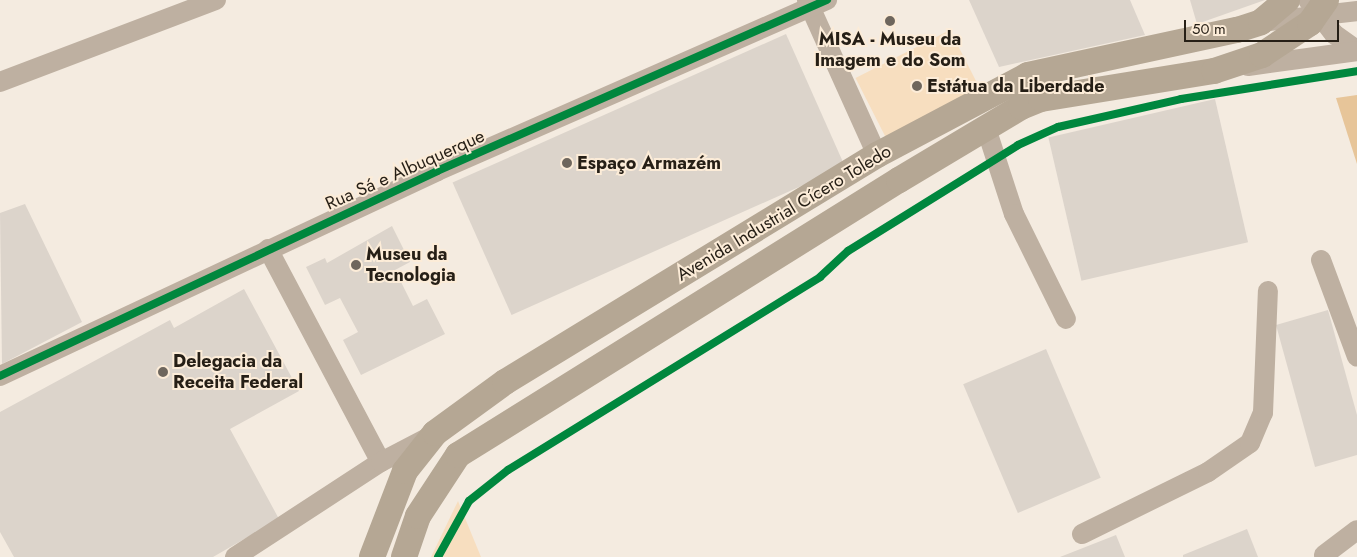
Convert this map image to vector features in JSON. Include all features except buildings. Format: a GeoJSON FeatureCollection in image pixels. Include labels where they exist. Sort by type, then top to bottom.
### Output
{"type":"FeatureCollection","features":[{"type":"Feature","properties":{"kind":"main road","name":"Avenida Industrial Cícero Toledo"},"geometry":{"type":"LineString","coordinates":[[372,557],[404,471],[435,433],[505,382],[877,155],[1028,74],[1196,41],[1261,22],[1287,0]]}},
{"type":"Feature","properties":{"kind":"main road"},"geometry":{"type":"LineString","coordinates":[[1214,71],[1284,44],[1317,5]]}},
{"type":"Feature","properties":{"kind":"main road","name":"Avenida Industrial Cícero Toledo"},"geometry":{"type":"LineString","coordinates":[[404,557],[418,516],[438,481],[458,455],[487,433],[986,128],[1041,99],[1214,71]]}},
{"type":"Feature","properties":{"kind":"street"},"geometry":{"type":"LineString","coordinates":[[0,82],[216,0]]}},
{"type":"Feature","properties":{"kind":"street"},"geometry":{"type":"LineString","coordinates":[[815,2],[877,155]]}},
{"type":"Feature","properties":{"kind":"street","name":"Rua Sá e Albuquerque"},"geometry":{"type":"LineString","coordinates":[[0,376],[268,249],[815,2]]}},
{"type":"Feature","properties":{"kind":"street"},"geometry":{"type":"LineString","coordinates":[[1317,5],[1357,51]]}},
{"type":"Feature","properties":{"kind":"street"},"geometry":{"type":"LineString","coordinates":[[1261,22],[1317,5],[1357,11]]}},
{"type":"Feature","properties":{"kind":"street"},"geometry":{"type":"LineString","coordinates":[[1214,71],[1357,51]]}},
{"type":"Feature","properties":{"kind":"street"},"geometry":{"type":"LineString","coordinates":[[986,128],[1014,214],[1066,319]]}},
{"type":"Feature","properties":{"kind":"street"},"geometry":{"type":"LineString","coordinates":[[268,249],[381,462]]}},
{"type":"Feature","properties":{"kind":"street"},"geometry":{"type":"LineString","coordinates":[[1321,260],[1357,357]]}},
{"type":"Feature","properties":{"kind":"street"},"geometry":{"type":"LineString","coordinates":[[1082,534],[1208,472],[1250,443],[1263,413],[1268,291]]}},
{"type":"Feature","properties":{"kind":"street"},"geometry":{"type":"LineString","coordinates":[[236,557],[381,462],[435,433]]}},
{"type":"Feature","properties":{"kind":"street"},"geometry":{"type":"LineString","coordinates":[[1324,555],[1357,530]]}},
{"type":"Feature","properties":{"kind":"shaded area"},"geometry":{"type":"Polygon","coordinates":[[[950,30],[981,91],[886,139],[856,78],[950,30]]]}},
{"type":"Feature","properties":{"kind":"shaded area"},"geometry":{"type":"Polygon","coordinates":[[[1357,95],[1357,164],[1336,98],[1357,95]]]}},
{"type":"Feature","properties":{"kind":"shaded area"},"geometry":{"type":"Polygon","coordinates":[[[458,501],[481,557],[431,557],[458,501]]]}},
{"type":"Feature","properties":{"kind":"cycle path"},"geometry":{"type":"LineString","coordinates":[[0,376],[437,171],[827,0]]}},
{"type":"Feature","properties":{"kind":"cycle path"},"geometry":{"type":"LineString","coordinates":[[438,557],[469,501],[508,470],[820,277],[848,251],[1018,145],[1058,127],[1181,99],[1357,71]]}},
{"type":"Feature","properties":{"kind":"place","name":"MISA - Museu da Imagem e do Som"},"geometry":{"type":"Point","coordinates":[890,21]}},
{"type":"Feature","properties":{"kind":"place","name":"Estátua da Liberdade"},"geometry":{"type":"Point","coordinates":[917,86]}},
{"type":"Feature","properties":{"kind":"place","name":"Espaço Armazém"},"geometry":{"type":"Point","coordinates":[567,163]}},
{"type":"Feature","properties":{"kind":"place","name":"Museu da Tecnologia"},"geometry":{"type":"Point","coordinates":[356,265]}},
{"type":"Feature","properties":{"kind":"place","name":"Delegacia da Receita Federal"},"geometry":{"type":"Point","coordinates":[163,372]}}]}
